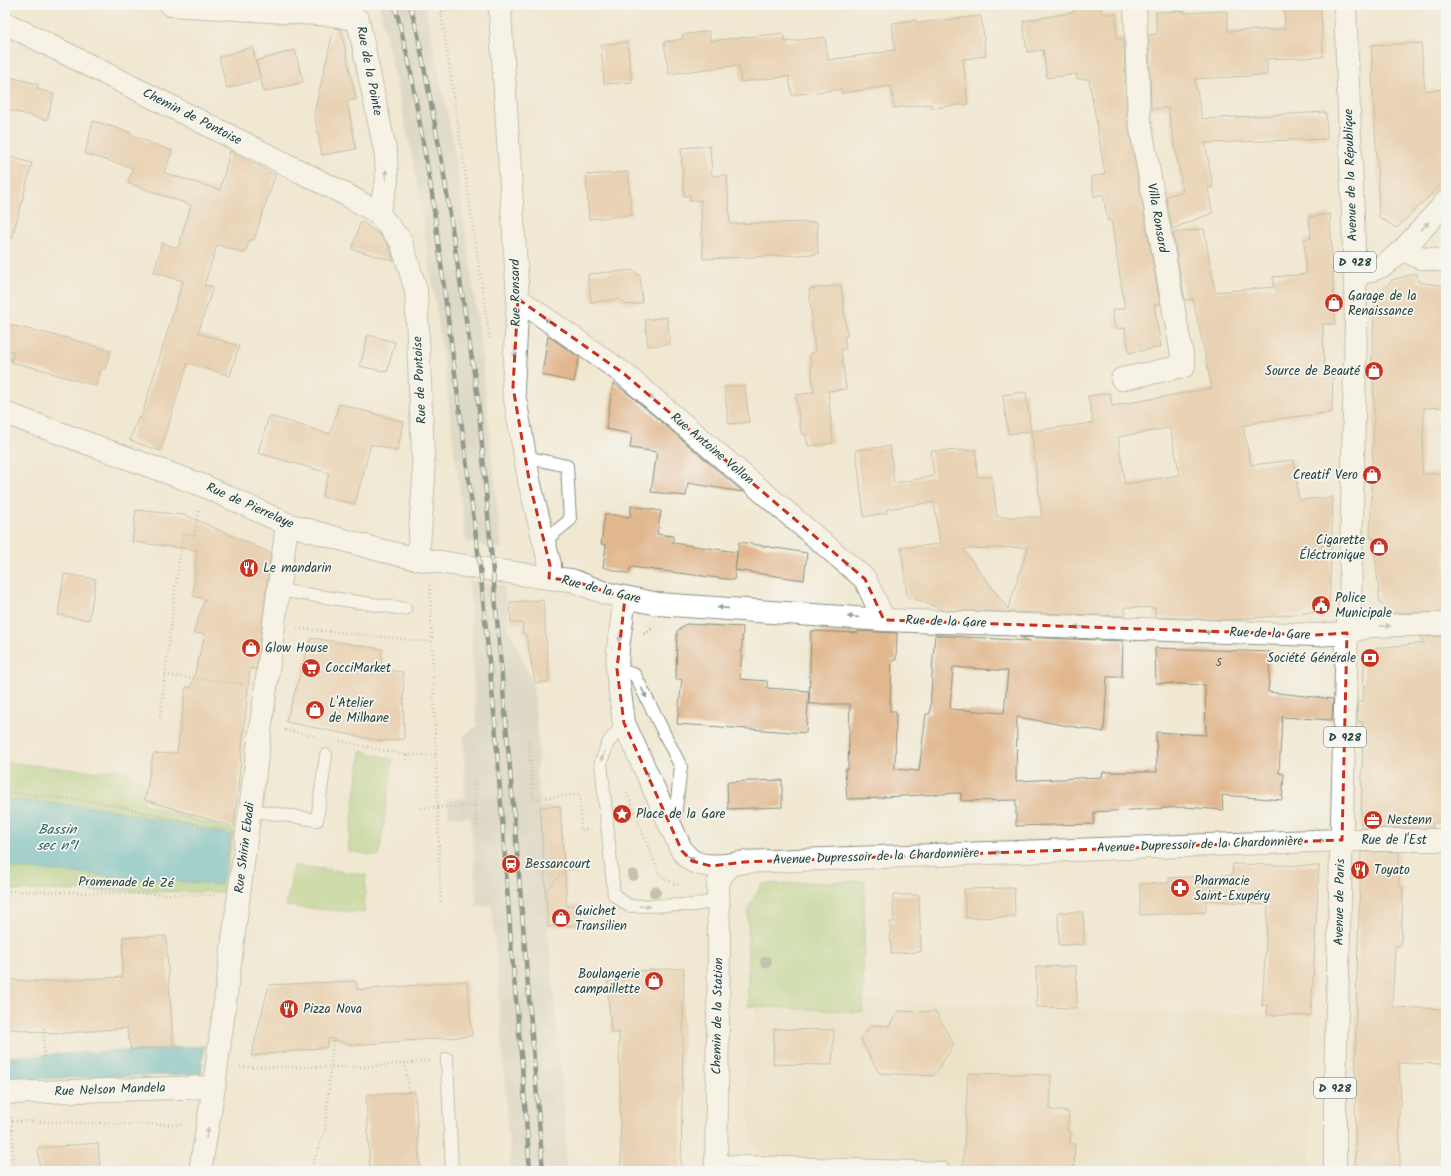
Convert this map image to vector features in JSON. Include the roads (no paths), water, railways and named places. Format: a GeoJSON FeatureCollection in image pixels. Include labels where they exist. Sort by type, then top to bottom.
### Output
{"type":"FeatureCollection","features":[{"type":"Feature","properties":{"kind":"street","name":"Rue de la Pointe"},"geometry":{"type":"LineString","coordinates":[[171,5],[334,15],[358,20],[386,155],[387,182],[378,212]]}},
{"type":"Feature","properties":{"kind":"street","name":"Villa Ronsard"},"geometry":{"type":"LineString","coordinates":[[1122,379],[1184,366],[1139,117],[1135,5]]}},
{"type":"Feature","properties":{"kind":"street","name":"Avenue de la République"},"geometry":{"type":"LineString","coordinates":[[1345,5],[1356,320],[1350,597],[1347,633]]}},
{"type":"Feature","properties":{"kind":"street","name":"Rue Ronsard"},"geometry":{"type":"LineString","coordinates":[[502,8],[518,299],[513,387],[530,485],[543,542],[550,565],[549,578]]}},
{"type":"Feature","properties":{"kind":"street","name":"Chemin de Pontoise"},"geometry":{"type":"LineString","coordinates":[[5,23],[378,212]]}},
{"type":"Feature","properties":{"kind":"street"},"geometry":{"type":"LineString","coordinates":[[1355,276],[1383,266],[1403,250],[1446,202]]}},
{"type":"Feature","properties":{"kind":"street","name":"Rue de Pontoise"},"geometry":{"type":"LineString","coordinates":[[378,212],[401,242],[416,290],[424,479],[424,560]]}},
{"type":"Feature","properties":{"kind":"street"},"geometry":{"type":"LineString","coordinates":[[1403,250],[1422,258],[1446,262]]}},
{"type":"Feature","properties":{"kind":"street","name":"Rue Antoine Vollon"},"geometry":{"type":"LineString","coordinates":[[518,299],[623,374],[864,579],[884,620]]}},
{"type":"Feature","properties":{"kind":"street","name":"Rue de Pierrelaye"},"geometry":{"type":"LineString","coordinates":[[5,413],[204,486],[287,524],[379,550],[424,560],[549,578]]}},
{"type":"Feature","properties":{"kind":"street","name":"Rue Shirin Ebadi"},"geometry":{"type":"LineString","coordinates":[[200,1171],[214,1087],[287,524]]}},
{"type":"Feature","properties":{"kind":"street","name":"Rue de la Gare"},"geometry":{"type":"LineString","coordinates":[[549,578],[571,580],[605,593],[658,604],[884,620],[1316,635],[1347,633],[1368,626],[1446,624]]}},
{"type":"Feature","properties":{"kind":"street","name":"Avenue Dupressoir de la Chardonnière"},"geometry":{"type":"LineString","coordinates":[[625,598],[618,648],[617,669],[624,723],[682,851],[692,861],[711,866],[730,865],[744,862],[1342,840]]}},
{"type":"Feature","properties":{"kind":"street","name":"Avenue de Paris"},"geometry":{"type":"LineString","coordinates":[[1335,1171],[1335,1083],[1347,633]]}},
{"type":"Feature","properties":{"kind":"street","name":"Rue de l'Est"},"geometry":{"type":"LineString","coordinates":[[1342,840],[1446,840]]}},
{"type":"Feature","properties":{"kind":"street","name":"Chemin de la Station"},"geometry":{"type":"LineString","coordinates":[[716,1166],[719,944],[718,884],[722,875],[730,865]]}},
{"type":"Feature","properties":{"kind":"street","name":"Rue Nelson Mandela"},"geometry":{"type":"LineString","coordinates":[[9,1093],[214,1087]]}},
{"type":"Feature","properties":{"kind":"lane"},"geometry":{"type":"LineString","coordinates":[[526,457],[567,466],[570,520],[543,542]]}},
{"type":"Feature","properties":{"kind":"lane"},"geometry":{"type":"LineString","coordinates":[[278,590],[405,609]]}},
{"type":"Feature","properties":{"kind":"lane"},"geometry":{"type":"LineString","coordinates":[[617,669],[635,675],[681,767],[676,816],[670,826]]}},
{"type":"Feature","properties":{"kind":"lane"},"geometry":{"type":"LineString","coordinates":[[624,723],[608,743],[601,762],[614,895],[629,906],[693,905],[718,901]]}},
{"type":"Feature","properties":{"kind":"lane"},"geometry":{"type":"LineString","coordinates":[[250,810],[317,820],[326,755]]}},
{"type":"Feature","properties":{"kind":"lane"},"geometry":{"type":"LineString","coordinates":[[447,1059],[452,1171]]}},
{"type":"Feature","properties":{"kind":"lane"},"geometry":{"type":"LineString","coordinates":[[716,1166],[942,1168]]}},
{"type":"Feature","properties":{"kind":"water","name":"Bassin sec n°1"},"geometry":{"type":"Polygon","coordinates":[[[5,799],[103,808],[231,835],[221,885],[5,867],[5,799]]]}},
{"type":"Feature","properties":{"kind":"water"},"geometry":{"type":"Polygon","coordinates":[[[204,1046],[201,1074],[5,1080],[5,1057],[204,1046]]]}},
{"type":"Feature","properties":{"kind":"railway"},"geometry":{"type":"LineString","coordinates":[[395,5],[410,67],[432,194],[480,568],[495,722],[512,956],[530,1171]]}},
{"type":"Feature","properties":{"kind":"railway"},"geometry":{"type":"LineString","coordinates":[[410,5],[418,35],[442,162],[478,399],[543,1171]]}},
{"type":"Feature","properties":{"kind":"place","name":"Garage de la Renaissance"},"geometry":{"type":"Point","coordinates":[1334,303]}},
{"type":"Feature","properties":{"kind":"place","name":"Source de Beauté"},"geometry":{"type":"Point","coordinates":[1374,371]}},
{"type":"Feature","properties":{"kind":"place","name":"Creatif Vero"},"geometry":{"type":"Point","coordinates":[1372,475]}},
{"type":"Feature","properties":{"kind":"place","name":"Cigarette Éléctronique"},"geometry":{"type":"Point","coordinates":[1379,547]}},
{"type":"Feature","properties":{"kind":"place","name":"Le mandarin"},"geometry":{"type":"Point","coordinates":[249,568]}},
{"type":"Feature","properties":{"kind":"place","name":"Police Municipale"},"geometry":{"type":"Point","coordinates":[1321,605]}},
{"type":"Feature","properties":{"kind":"place","name":"Glow House"},"geometry":{"type":"Point","coordinates":[251,648]}},
{"type":"Feature","properties":{"kind":"place","name":"Société Générale"},"geometry":{"type":"Point","coordinates":[1370,658]}},
{"type":"Feature","properties":{"kind":"place","name":"CocciMarket"},"geometry":{"type":"Point","coordinates":[311,668]}},
{"type":"Feature","properties":{"kind":"place","name":"L'Atelier de Milhane"},"geometry":{"type":"Point","coordinates":[315,710]}},
{"type":"Feature","properties":{"kind":"place","name":"Place de la Gare"},"geometry":{"type":"Point","coordinates":[622,814]}},
{"type":"Feature","properties":{"kind":"place","name":"Nestenn"},"geometry":{"type":"Point","coordinates":[1373,820]}},
{"type":"Feature","properties":{"kind":"place","name":"Bessancourt"},"geometry":{"type":"Point","coordinates":[511,864]}},
{"type":"Feature","properties":{"kind":"place","name":"Toyato"},"geometry":{"type":"Point","coordinates":[1360,870]}},
{"type":"Feature","properties":{"kind":"place","name":"Pharmacie Saint-Exupéry"},"geometry":{"type":"Point","coordinates":[1180,888]}},
{"type":"Feature","properties":{"kind":"place","name":"Guichet Transilien"},"geometry":{"type":"Point","coordinates":[561,918]}},
{"type":"Feature","properties":{"kind":"place","name":"Boulangerie campaillette"},"geometry":{"type":"Point","coordinates":[654,981]}},
{"type":"Feature","properties":{"kind":"place","name":"Pizza Nova"},"geometry":{"type":"Point","coordinates":[289,1009]}}]}
